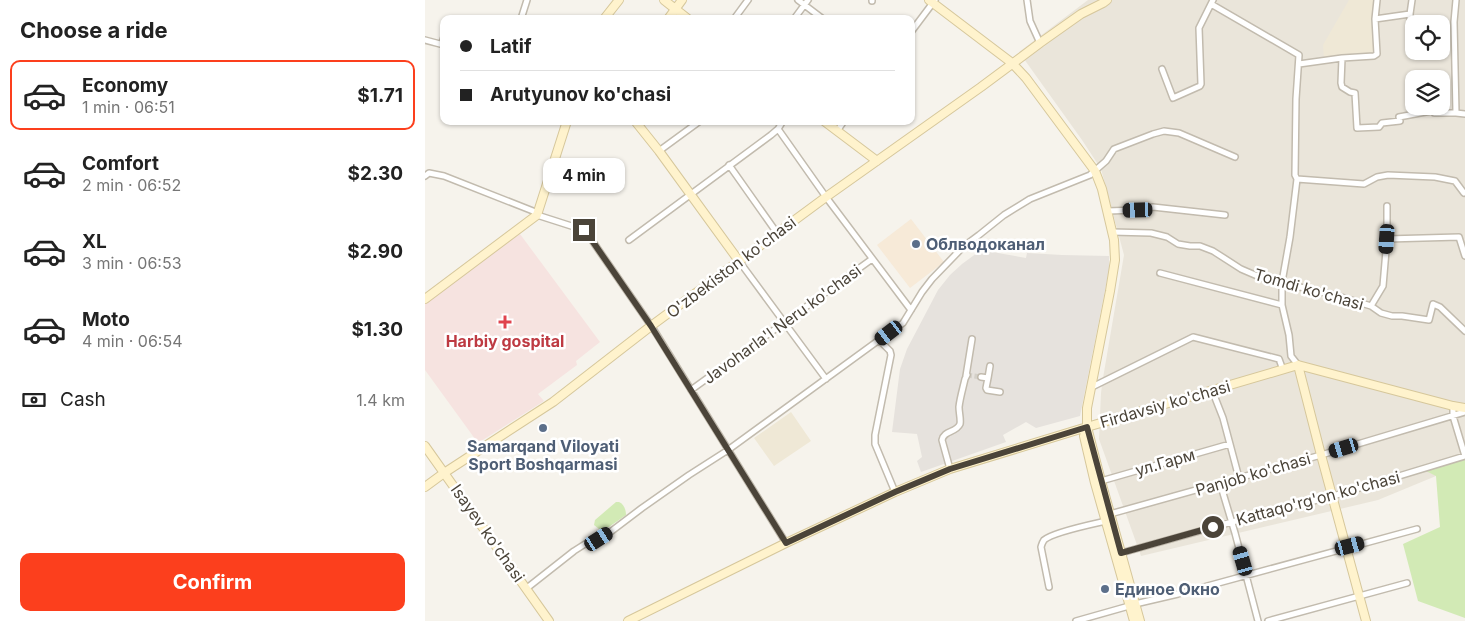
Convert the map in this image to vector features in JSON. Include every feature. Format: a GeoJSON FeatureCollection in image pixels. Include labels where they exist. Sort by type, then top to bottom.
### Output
{"type":"FeatureCollection","features":[{"type":"Feature","properties":{"kind":"main road"},"geometry":{"type":"LineString","coordinates":[[607,15],[619,0]]}},
{"type":"Feature","properties":{"kind":"main road"},"geometry":{"type":"LineString","coordinates":[[663,0],[683,15]]}},
{"type":"Feature","properties":{"kind":"main road"},"geometry":{"type":"LineString","coordinates":[[670,15],[681,0]]}},
{"type":"Feature","properties":{"kind":"main road","name":"O'zbekiston ko'chasi"},"geometry":{"type":"LineString","coordinates":[[425,487],[553,402],[651,326],[826,197],[1011,63],[1081,14],[1107,0]]}},
{"type":"Feature","properties":{"kind":"main road"},"geometry":{"type":"LineString","coordinates":[[932,1],[1011,63],[1026,78],[1095,171],[1103,189],[1116,250],[1111,291],[1087,408],[1087,427],[1121,553],[1134,621]]}},
{"type":"Feature","properties":{"kind":"main road"},"geometry":{"type":"LineString","coordinates":[[425,299],[537,215],[566,125]]}},
{"type":"Feature","properties":{"kind":"main road"},"geometry":{"type":"LineString","coordinates":[[638,125],[739,261]]}},
{"type":"Feature","properties":{"kind":"main road"},"geometry":{"type":"LineString","coordinates":[[829,125],[877,161]]}},
{"type":"Feature","properties":{"kind":"main road"},"geometry":{"type":"LineString","coordinates":[[1366,621],[1298,365],[1465,408]]}},
{"type":"Feature","properties":{"kind":"main road","name":"Firdavsiy ko'chasi"},"geometry":{"type":"LineString","coordinates":[[628,621],[786,543],[895,492],[950,469],[1298,365]]}},
{"type":"Feature","properties":{"kind":"main road"},"geometry":{"type":"LineString","coordinates":[[1087,427],[1084,436],[1105,521],[1132,605],[1140,621]]}},
{"type":"Feature","properties":{"kind":"main road","name":"Isayev ko'chasi"},"geometry":{"type":"LineString","coordinates":[[425,446],[549,621]]}},
{"type":"Feature","properties":{"kind":"street"},"geometry":{"type":"LineString","coordinates":[[522,15],[527,0]]}},
{"type":"Feature","properties":{"kind":"street"},"geometry":{"type":"LineString","coordinates":[[737,15],[748,0]]}},
{"type":"Feature","properties":{"kind":"street"},"geometry":{"type":"LineString","coordinates":[[798,0],[806,2],[819,15]]}},
{"type":"Feature","properties":{"kind":"street"},"geometry":{"type":"LineString","coordinates":[[1027,0],[1030,21],[1040,43]]}},
{"type":"Feature","properties":{"kind":"street"},"geometry":{"type":"LineString","coordinates":[[1299,64],[1377,54],[1375,19],[1377,0]]}},
{"type":"Feature","properties":{"kind":"street"},"geometry":{"type":"LineString","coordinates":[[1375,19],[1410,14],[1412,0]]}},
{"type":"Feature","properties":{"kind":"street"},"geometry":{"type":"LineString","coordinates":[[1455,0],[1456,113]]}},
{"type":"Feature","properties":{"kind":"street"},"geometry":{"type":"LineString","coordinates":[[915,26],[932,1]]}},
{"type":"Feature","properties":{"kind":"street"},"geometry":{"type":"LineString","coordinates":[[797,15],[806,2]]}},
{"type":"Feature","properties":{"kind":"street"},"geometry":{"type":"LineString","coordinates":[[1163,69],[1173,98],[1201,84],[1199,28],[1212,2],[1299,55],[1296,98],[1295,174],[1297,179],[1290,237],[1281,282],[1282,305],[1289,335],[1291,356],[1298,365]]}},
{"type":"Feature","properties":{"kind":"street"},"geometry":{"type":"LineString","coordinates":[[425,40],[440,44]]}},
{"type":"Feature","properties":{"kind":"street"},"geometry":{"type":"LineString","coordinates":[[1342,58],[1341,84],[1342,87],[1355,93],[1357,128],[1379,127],[1383,123],[1400,121],[1399,117],[1425,112],[1465,114]]}},
{"type":"Feature","properties":{"kind":"street"},"geometry":{"type":"LineString","coordinates":[[659,151],[695,125]]}},
{"type":"Feature","properties":{"kind":"street"},"geometry":{"type":"LineString","coordinates":[[629,240],[778,129],[780,125]]}},
{"type":"Feature","properties":{"kind":"street"},"geometry":{"type":"LineString","coordinates":[[837,131],[841,125]]}},
{"type":"Feature","properties":{"kind":"street"},"geometry":{"type":"LineString","coordinates":[[778,129],[826,197],[911,310]]}},
{"type":"Feature","properties":{"kind":"street"},"geometry":{"type":"LineString","coordinates":[[527,588],[585,544],[609,533],[649,502],[728,450],[903,323],[933,279],[963,248],[1004,215],[1030,199],[1085,177],[1107,161],[1114,149],[1165,131],[1179,133],[1235,157]]}},
{"type":"Feature","properties":{"kind":"street"},"geometry":{"type":"LineString","coordinates":[[729,165],[777,233]]}},
{"type":"Feature","properties":{"kind":"street"},"geometry":{"type":"LineString","coordinates":[[425,176],[429,173],[444,176],[537,215],[587,231],[651,326],[786,543]]}},
{"type":"Feature","properties":{"kind":"street"},"geometry":{"type":"LineString","coordinates":[[1297,179],[1364,184],[1377,177],[1388,175],[1435,177],[1455,181],[1464,193]]}},
{"type":"Feature","properties":{"kind":"street","name":"Tomdi ko'chasi"},"geometry":{"type":"LineString","coordinates":[[1112,232],[1151,233],[1167,237],[1178,244],[1200,246],[1213,251],[1248,272],[1262,278],[1371,306],[1383,286],[1387,239],[1387,206]]}},
{"type":"Feature","properties":{"kind":"street"},"geometry":{"type":"LineString","coordinates":[[1107,211],[1138,210],[1153,207],[1225,215]]}},
{"type":"Feature","properties":{"kind":"street"},"geometry":{"type":"LineString","coordinates":[[1387,239],[1459,237],[1465,256]]}},
{"type":"Feature","properties":{"kind":"street","name":"Javoharla'l Neru ko'chasi"},"geometry":{"type":"LineString","coordinates":[[691,390],[872,259]]}},
{"type":"Feature","properties":{"kind":"street"},"geometry":{"type":"LineString","coordinates":[[739,261],[826,379]]}},
{"type":"Feature","properties":{"kind":"street"},"geometry":{"type":"LineString","coordinates":[[1160,273],[1282,305]]}},
{"type":"Feature","properties":{"kind":"street"},"geometry":{"type":"LineString","coordinates":[[1371,306],[1381,313],[1392,316],[1429,320],[1433,304],[1440,307],[1465,331]]}},
{"type":"Feature","properties":{"kind":"street"},"geometry":{"type":"LineString","coordinates":[[1092,387],[1193,337],[1279,359],[1283,370]]}},
{"type":"Feature","properties":{"kind":"street"},"geometry":{"type":"LineString","coordinates":[[950,469],[942,440],[946,433],[959,426],[959,407],[967,375],[972,339]]}},
{"type":"Feature","properties":{"kind":"street"},"geometry":{"type":"LineString","coordinates":[[879,340],[890,351],[891,359],[875,435],[875,444],[895,492]]}},
{"type":"Feature","properties":{"kind":"street"},"geometry":{"type":"LineString","coordinates":[[990,366],[985,378],[986,388],[987,390],[1000,392]]}},
{"type":"Feature","properties":{"kind":"street"},"geometry":{"type":"LineString","coordinates":[[1212,390],[1223,418],[1239,478]]}},
{"type":"Feature","properties":{"kind":"street","name":"Kattaqo'rg'on ko'chasi"},"geometry":{"type":"LineString","coordinates":[[1121,553],[1333,496],[1465,456],[1453,416],[1453,406]]}},
{"type":"Feature","properties":{"kind":"street","name":"Panjob ko'chasi"},"geometry":{"type":"LineString","coordinates":[[1110,514],[1321,455],[1465,412]]}},
{"type":"Feature","properties":{"kind":"street","name":"ул.Гарм"},"geometry":{"type":"LineString","coordinates":[[1101,481],[1230,444]]}},
{"type":"Feature","properties":{"kind":"street"},"geometry":{"type":"LineString","coordinates":[[1220,483],[1247,575],[1258,621]]}},
{"type":"Feature","properties":{"kind":"street"},"geometry":{"type":"LineString","coordinates":[[1049,587],[1041,547],[1043,542],[1047,538],[1075,528],[1105,521]]}},
{"type":"Feature","properties":{"kind":"street"},"geometry":{"type":"LineString","coordinates":[[1076,621],[1417,529]]}},
{"type":"Feature","properties":{"kind":"street"},"geometry":{"type":"LineString","coordinates":[[1268,621],[1407,583]]}},
{"type":"Feature","properties":{"kind":"shaded area"},"geometry":{"type":"Polygon","coordinates":[[[1088,0],[1465,0],[1465,469],[1436,476],[1378,500],[1141,556],[1099,439],[1103,378],[1124,255],[1101,169],[1019,52],[1088,0]]]}},
{"type":"Feature","properties":{"kind":"shaded area"},"geometry":{"type":"Polygon","coordinates":[[[1349,0],[1375,0],[1372,16],[1375,54],[1324,59],[1323,45],[1349,0]]]}},
{"type":"Feature","properties":{"kind":"shaded area"},"geometry":{"type":"Polygon","coordinates":[[[911,219],[944,262],[910,288],[877,245],[911,219]]]}},
{"type":"Feature","properties":{"kind":"shaded area","name":"Harbiy gospital"},"geometry":{"type":"Polygon","coordinates":[[[520,234],[600,342],[576,361],[577,365],[538,394],[544,401],[478,443],[425,370],[425,301],[520,234]]]}},
{"type":"Feature","properties":{"kind":"shaded area"},"geometry":{"type":"Polygon","coordinates":[[[987,251],[1026,258],[1027,253],[1109,256],[1109,270],[1080,416],[1036,428],[1026,422],[1003,435],[1006,442],[921,472],[917,461],[922,457],[917,434],[892,432],[900,369],[907,349],[938,290],[962,264],[977,253],[987,251]]]}},
{"type":"Feature","properties":{"kind":"shaded area"},"geometry":{"type":"Polygon","coordinates":[[[791,412],[811,441],[774,466],[754,438],[791,412]]]}},
{"type":"Feature","properties":{"kind":"green space"},"geometry":{"type":"Polygon","coordinates":[[[1465,459],[1465,618],[1418,601],[1403,544],[1440,527],[1436,476],[1426,471],[1465,459]]]}},
{"type":"Feature","properties":{"kind":"green space"},"geometry":{"type":"Polygon","coordinates":[[[616,502],[621,503],[626,515],[606,529],[599,529],[594,525],[595,520],[616,502]]]}},
{"type":"Feature","properties":{"kind":"tunnel"},"geometry":{"type":"LineString","coordinates":[[967,375],[981,377]]}},
{"type":"Feature","properties":{"kind":"place","name":"Облводоканал"},"geometry":{"type":"Point","coordinates":[916,244]}},
{"type":"Feature","properties":{"kind":"place","name":"Harbiy gospital"},"geometry":{"type":"Point","coordinates":[505,322]}},
{"type":"Feature","properties":{"kind":"place","name":"Samarqand Viloyati Sport Boshqarmasi"},"geometry":{"type":"Point","coordinates":[543,428]}},
{"type":"Feature","properties":{"kind":"place","name":"Единое Окно"},"geometry":{"type":"Point","coordinates":[1105,589]}},
{"type":"Feature","properties":{"kind":"route"},"geometry":{"type":"LineString","coordinates":[[584,230],[587,231],[651,326],[786,543],[895,492],[950,469],[1087,427],[1121,553],[1213,527]]}}]}
